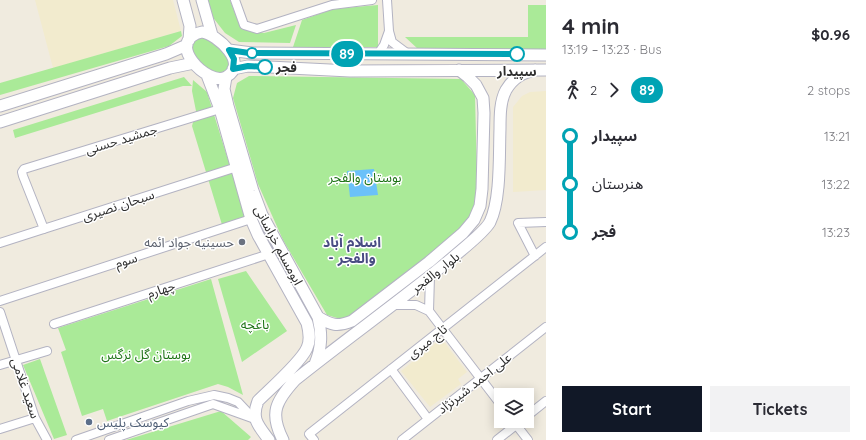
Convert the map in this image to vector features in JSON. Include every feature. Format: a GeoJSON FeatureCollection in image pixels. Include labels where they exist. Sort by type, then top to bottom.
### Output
{"type":"FeatureCollection","features":[{"type":"Feature","properties":{"kind":"main road"},"geometry":{"type":"LineString","coordinates":[[183,0],[190,26],[188,55],[194,63],[207,74],[216,79],[248,66],[350,71],[540,70]]}},
{"type":"Feature","properties":{"kind":"main road"},"geometry":{"type":"LineString","coordinates":[[202,0],[212,35]]}},
{"type":"Feature","properties":{"kind":"main road"},"geometry":{"type":"LineString","coordinates":[[0,106],[166,54],[188,42],[192,36],[202,32],[212,35],[229,50],[234,59],[230,73]]}},
{"type":"Feature","properties":{"kind":"main road"},"geometry":{"type":"LineString","coordinates":[[229,50],[249,53],[546,55]]}},
{"type":"Feature","properties":{"kind":"main road"},"geometry":{"type":"LineString","coordinates":[[0,122],[170,68],[194,63]]}},
{"type":"Feature","properties":{"kind":"main road","name":"بلوار والفجر"},"geometry":{"type":"LineString","coordinates":[[318,317],[328,324],[344,324],[352,321],[429,262],[463,233],[474,220],[480,206],[482,189],[483,98],[476,85],[459,70]]}},
{"type":"Feature","properties":{"kind":"main road","name":"بلوار والفجر"},"geometry":{"type":"LineString","coordinates":[[282,440],[274,417],[283,393],[295,380],[430,276],[463,249],[489,224],[493,215],[497,195],[500,110],[506,91],[514,80],[524,73],[540,70]]}},
{"type":"Feature","properties":{"kind":"main road","name":"ابومسلم خراسانی"},"geometry":{"type":"LineString","coordinates":[[230,73],[224,89],[253,191],[262,215],[318,317],[321,331],[321,343],[320,353],[315,364]]}},
{"type":"Feature","properties":{"kind":"main road","name":"ابومسلم خراسانی"},"geometry":{"type":"LineString","coordinates":[[207,74],[220,109],[251,219],[258,235],[307,323],[310,337],[307,348],[301,357],[258,401],[254,419]]}},
{"type":"Feature","properties":{"kind":"main road"},"geometry":{"type":"LineString","coordinates":[[254,419],[269,440]]}},
{"type":"Feature","properties":{"kind":"street"},"geometry":{"type":"LineString","coordinates":[[235,0],[244,25],[257,29],[331,2],[372,0]]}},
{"type":"Feature","properties":{"kind":"street"},"geometry":{"type":"LineString","coordinates":[[387,0],[389,30],[392,42],[408,54]]}},
{"type":"Feature","properties":{"kind":"street"},"geometry":{"type":"LineString","coordinates":[[378,54],[384,45],[389,30]]}},
{"type":"Feature","properties":{"kind":"street","name":"جمشید حسنی"},"geometry":{"type":"LineString","coordinates":[[44,229],[22,172],[24,169],[220,109]]}},
{"type":"Feature","properties":{"kind":"street","name":"سبحان نصیری"},"geometry":{"type":"LineString","coordinates":[[0,243],[237,167]]}},
{"type":"Feature","properties":{"kind":"street","name":"سوم"},"geometry":{"type":"LineString","coordinates":[[0,301],[251,219]]}},
{"type":"Feature","properties":{"kind":"street"},"geometry":{"type":"LineString","coordinates":[[535,256],[518,223],[546,222]]}},
{"type":"Feature","properties":{"kind":"street","name":"تاج میری"},"geometry":{"type":"LineString","coordinates":[[311,437],[391,369],[546,247]]}},
{"type":"Feature","properties":{"kind":"street","name":"چهارم"},"geometry":{"type":"LineString","coordinates":[[54,324],[269,254]]}},
{"type":"Feature","properties":{"kind":"street"},"geometry":{"type":"LineString","coordinates":[[429,311],[430,276]]}},
{"type":"Feature","properties":{"kind":"street"},"geometry":{"type":"LineString","coordinates":[[392,305],[416,304],[429,311],[494,396]]}},
{"type":"Feature","properties":{"kind":"street","name":"سعید غلامی"},"geometry":{"type":"LineString","coordinates":[[0,312],[35,418],[47,440]]}},
{"type":"Feature","properties":{"kind":"street","name":"علی احمد شیرنژاد"},"geometry":{"type":"LineString","coordinates":[[402,440],[546,326]]}},
{"type":"Feature","properties":{"kind":"street"},"geometry":{"type":"LineString","coordinates":[[0,365],[47,351]]}},
{"type":"Feature","properties":{"kind":"street"},"geometry":{"type":"LineString","coordinates":[[391,369],[428,419]]}},
{"type":"Feature","properties":{"kind":"street"},"geometry":{"type":"LineString","coordinates":[[76,440],[188,401],[214,395],[238,402],[254,419]]}},
{"type":"Feature","properties":{"kind":"street"},"geometry":{"type":"LineString","coordinates":[[534,410],[546,401]]}},
{"type":"Feature","properties":{"kind":"street"},"geometry":{"type":"LineString","coordinates":[[109,440],[213,404],[254,419]]}},
{"type":"Feature","properties":{"kind":"street"},"geometry":{"type":"LineString","coordinates":[[0,429],[35,418]]}},
{"type":"Feature","properties":{"kind":"street"},"geometry":{"type":"LineString","coordinates":[[497,440],[510,428]]}},
{"type":"Feature","properties":{"kind":"street"},"geometry":{"type":"LineString","coordinates":[[521,428],[528,440]]}},
{"type":"Feature","properties":{"kind":"shaded area"},"geometry":{"type":"Polygon","coordinates":[[[35,0],[173,0],[181,31],[53,68],[35,0]]]}},
{"type":"Feature","properties":{"kind":"shaded area"},"geometry":{"type":"Polygon","coordinates":[[[546,91],[546,190],[513,192],[513,107],[522,96],[530,92],[546,91]]]}},
{"type":"Feature","properties":{"kind":"shaded area"},"geometry":{"type":"Polygon","coordinates":[[[437,342],[445,343],[467,372],[458,379],[461,384],[430,407],[401,371],[437,342]]]}},
{"type":"Feature","properties":{"kind":"green space"},"geometry":{"type":"Polygon","coordinates":[[[207,0],[230,0],[241,29],[264,33],[296,25],[290,43],[239,42],[225,33],[211,15],[207,0]]]}},
{"type":"Feature","properties":{"kind":"green space"},"geometry":{"type":"Polygon","coordinates":[[[378,5],[378,47],[293,47],[302,20],[333,9],[378,5]]]}},
{"type":"Feature","properties":{"kind":"green space"},"geometry":{"type":"Polygon","coordinates":[[[528,5],[546,5],[546,49],[418,49],[405,37],[528,37],[528,5]]]}},
{"type":"Feature","properties":{"kind":"green space"},"geometry":{"type":"Polygon","coordinates":[[[181,31],[182,36],[169,46],[0,95],[0,83],[181,31]]]}},
{"type":"Feature","properties":{"kind":"green space"},"geometry":{"type":"Polygon","coordinates":[[[206,36],[227,53],[230,62],[227,71],[213,74],[191,52],[191,47],[195,40],[206,36]]]}},
{"type":"Feature","properties":{"kind":"green space","name":"بوستان والفجر"},"geometry":{"type":"Polygon","coordinates":[[[249,76],[461,79],[475,95],[477,181],[473,214],[454,236],[344,320],[327,315],[283,240],[258,184],[233,98],[237,83],[249,76]]]}},
{"type":"Feature","properties":{"kind":"green space"},"geometry":{"type":"Polygon","coordinates":[[[184,77],[192,86],[183,86],[15,138],[13,130],[184,77]]]}},
{"type":"Feature","properties":{"kind":"green space"},"geometry":{"type":"Polygon","coordinates":[[[193,80],[207,92],[247,221],[223,228],[192,126],[196,111],[192,91],[193,80]]]}},
{"type":"Feature","properties":{"kind":"green space","name":"باغچه"},"geometry":{"type":"Polygon","coordinates":[[[246,271],[287,331],[242,362],[218,279],[246,271]]]}},
{"type":"Feature","properties":{"kind":"green space","name":"بوستان گل نرگس"},"geometry":{"type":"Polygon","coordinates":[[[211,279],[243,395],[228,387],[218,384],[107,421],[103,409],[82,416],[61,352],[66,350],[58,328],[211,279]]]}},
{"type":"Feature","properties":{"kind":"green space"},"geometry":{"type":"Polygon","coordinates":[[[40,359],[67,435],[54,439],[23,365],[40,359]]]}},
{"type":"Feature","properties":{"kind":"green space"},"geometry":{"type":"Polygon","coordinates":[[[221,411],[251,437],[248,440],[126,440],[221,411]]]}},
{"type":"Feature","properties":{"kind":"water"},"geometry":{"type":"Polygon","coordinates":[[[374,169],[378,195],[350,197],[347,171],[374,169]]]}},
{"type":"Feature","properties":{"kind":"bus line","name":"89"},"geometry":{"type":"LineString","coordinates":[[265,67],[248,66],[233,69],[234,59],[229,50],[249,53],[517,54]]}},
{"type":"Feature","properties":{"kind":"place","name":"سپیدار"},"geometry":{"type":"Point","coordinates":[517,54]}},
{"type":"Feature","properties":{"kind":"place","name":"فجر"},"geometry":{"type":"Point","coordinates":[265,67]}},
{"type":"Feature","properties":{"kind":"place","name":"حسینیه جواد ائمه"},"geometry":{"type":"Point","coordinates":[242,242]}},
{"type":"Feature","properties":{"kind":"place","name":"کیوسک پلیس"},"geometry":{"type":"Point","coordinates":[89,422]}},
{"type":"Feature","properties":{"kind":"district","name":"اسلام آباد - والفجر"},"geometry":{"type":"Point","coordinates":[352,250]}}]}
